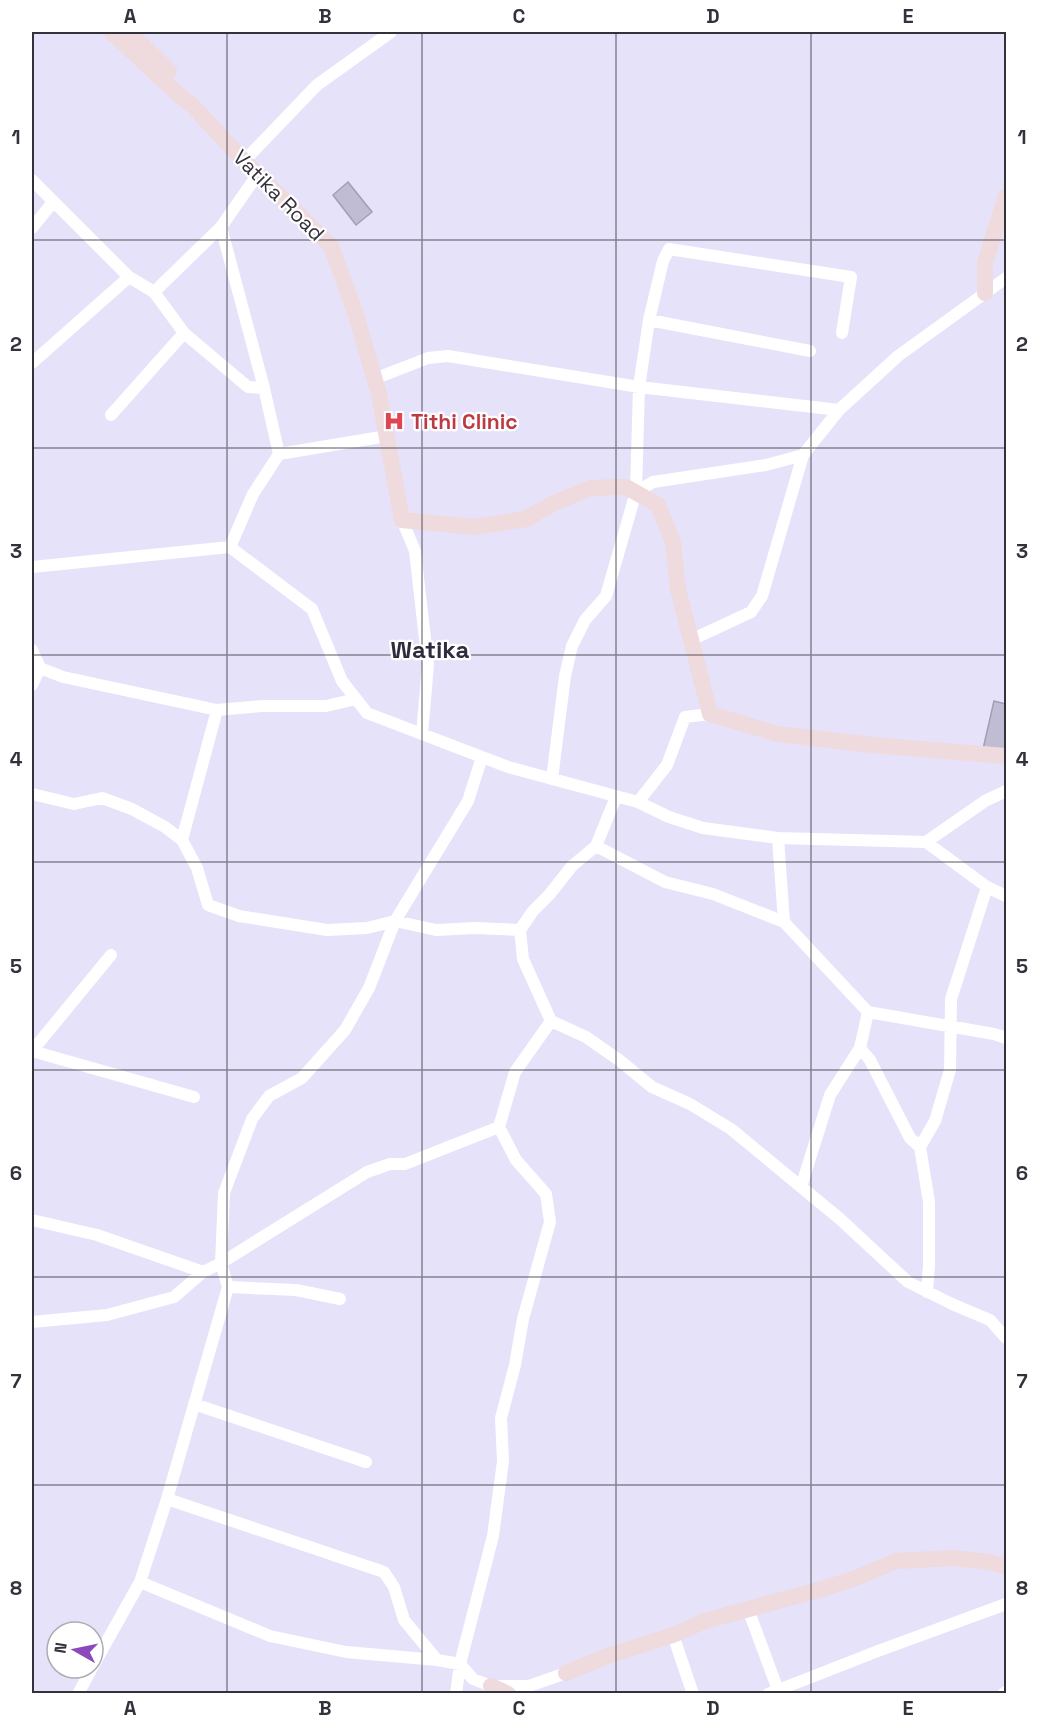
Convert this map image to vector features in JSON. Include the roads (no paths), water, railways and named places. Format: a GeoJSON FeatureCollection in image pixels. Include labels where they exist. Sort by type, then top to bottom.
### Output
{"type":"FeatureCollection","features":[{"type":"Feature","properties":{"kind":"street","name":"Vatika Road"},"geometry":{"type":"LineString","coordinates":[[111,32],[192,105],[244,161],[330,246],[355,312],[375,380],[402,520]]}},
{"type":"Feature","properties":{"kind":"street"},"geometry":{"type":"LineString","coordinates":[[130,32],[188,89],[192,105]]}},
{"type":"Feature","properties":{"kind":"street"},"geometry":{"type":"LineString","coordinates":[[244,161],[317,85],[391,32]]}},
{"type":"Feature","properties":{"kind":"street"},"geometry":{"type":"LineString","coordinates":[[154,292],[221,227],[258,174]]}},
{"type":"Feature","properties":{"kind":"street"},"geometry":{"type":"LineString","coordinates":[[32,180],[129,277],[154,292],[184,333],[248,387],[264,388]]}},
{"type":"Feature","properties":{"kind":"street"},"geometry":{"type":"LineString","coordinates":[[985,293],[985,263],[1006,196]]}},
{"type":"Feature","properties":{"kind":"street"},"geometry":{"type":"LineString","coordinates":[[32,228],[53,202]]}},
{"type":"Feature","properties":{"kind":"street"},"geometry":{"type":"LineString","coordinates":[[221,227],[264,388],[279,454],[253,494],[230,547]]}},
{"type":"Feature","properties":{"kind":"street"},"geometry":{"type":"LineString","coordinates":[[552,780],[565,676],[572,646],[585,620],[606,596],[636,492],[639,387],[649,320],[663,261],[669,249],[851,277],[842,333]]}},
{"type":"Feature","properties":{"kind":"street"},"geometry":{"type":"LineString","coordinates":[[32,363],[129,277]]}},
{"type":"Feature","properties":{"kind":"street"},"geometry":{"type":"LineString","coordinates":[[691,640],[751,612],[762,597],[803,455],[839,410],[898,356],[1006,278]]}},
{"type":"Feature","properties":{"kind":"street"},"geometry":{"type":"LineString","coordinates":[[649,320],[810,351]]}},
{"type":"Feature","properties":{"kind":"street"},"geometry":{"type":"LineString","coordinates":[[111,415],[184,333]]}},
{"type":"Feature","properties":{"kind":"street"},"geometry":{"type":"LineString","coordinates":[[375,380],[428,358],[448,356],[639,387],[839,410]]}},
{"type":"Feature","properties":{"kind":"street"},"geometry":{"type":"LineString","coordinates":[[279,454],[387,436]]}},
{"type":"Feature","properties":{"kind":"street"},"geometry":{"type":"LineString","coordinates":[[636,492],[652,482],[766,465],[803,455]]}},
{"type":"Feature","properties":{"kind":"street"},"geometry":{"type":"LineString","coordinates":[[422,734],[428,664],[415,551],[402,520],[473,527],[526,519],[552,504],[590,488],[626,487],[658,505],[673,542],[678,589],[710,714]]}},
{"type":"Feature","properties":{"kind":"street"},"geometry":{"type":"LineString","coordinates":[[32,567],[230,547],[312,609],[342,681],[367,713],[508,767],[638,802],[669,817],[702,828],[778,838],[926,842],[987,887],[1006,897]]}},
{"type":"Feature","properties":{"kind":"street"},"geometry":{"type":"LineString","coordinates":[[32,650],[40,668],[63,677],[217,710],[262,706],[326,706],[356,699]]}},
{"type":"Feature","properties":{"kind":"street"},"geometry":{"type":"LineString","coordinates":[[32,685],[40,668]]}},
{"type":"Feature","properties":{"kind":"street"},"geometry":{"type":"LineString","coordinates":[[182,840],[217,710]]}},
{"type":"Feature","properties":{"kind":"street"},"geometry":{"type":"LineString","coordinates":[[638,802],[667,765],[685,717],[710,714],[778,734],[872,745],[1006,756]]}},
{"type":"Feature","properties":{"kind":"street"},"geometry":{"type":"LineString","coordinates":[[105,1644],[140,1582],[167,1499],[228,1287],[221,1263],[224,1193],[252,1119],[269,1096],[302,1078],[345,1030],[369,988],[395,921],[468,801],[482,758]]}},
{"type":"Feature","properties":{"kind":"street"},"geometry":{"type":"LineString","coordinates":[[926,842],[986,801],[1006,791]]}},
{"type":"Feature","properties":{"kind":"street"},"geometry":{"type":"LineString","coordinates":[[32,794],[74,804],[102,798],[132,809],[165,827],[182,840],[197,868],[208,905],[239,916],[327,930],[367,928],[395,921],[436,930],[475,928],[520,930]]}},
{"type":"Feature","properties":{"kind":"street"},"geometry":{"type":"LineString","coordinates":[[616,797],[596,846],[572,866],[533,911],[520,930],[523,958],[551,1021],[586,1037],[652,1087],[690,1104],[730,1129],[848,1226],[908,1282],[990,1320],[1006,1338]]}},
{"type":"Feature","properties":{"kind":"street"},"geometry":{"type":"LineString","coordinates":[[778,838],[784,922]]}},
{"type":"Feature","properties":{"kind":"street"},"geometry":{"type":"LineString","coordinates":[[596,846],[665,882],[713,894],[784,922],[868,1012],[1006,1038]]}},
{"type":"Feature","properties":{"kind":"street"},"geometry":{"type":"LineString","coordinates":[[920,1148],[935,1121],[950,1070],[951,999],[987,887]]}},
{"type":"Feature","properties":{"kind":"street"},"geometry":{"type":"LineString","coordinates":[[111,955],[32,1051],[194,1097]]}},
{"type":"Feature","properties":{"kind":"street"},"geometry":{"type":"LineString","coordinates":[[801,1187],[830,1095],[860,1048],[868,1012]]}},
{"type":"Feature","properties":{"kind":"street"},"geometry":{"type":"LineString","coordinates":[[456,1694],[460,1664],[493,1536],[503,1461],[501,1418],[523,1319],[550,1222],[546,1194],[516,1160],[499,1127],[515,1072],[551,1021]]}},
{"type":"Feature","properties":{"kind":"street"},"geometry":{"type":"LineString","coordinates":[[860,1048],[870,1060],[910,1138],[920,1148],[929,1202],[927,1292]]}},
{"type":"Feature","properties":{"kind":"street"},"geometry":{"type":"LineString","coordinates":[[32,1322],[107,1315],[174,1297],[204,1272],[367,1172],[390,1164],[405,1164],[499,1127]]}},
{"type":"Feature","properties":{"kind":"street"},"geometry":{"type":"LineString","coordinates":[[32,1220],[97,1235],[204,1272]]}},
{"type":"Feature","properties":{"kind":"street"},"geometry":{"type":"LineString","coordinates":[[228,1287],[296,1290],[340,1299]]}},
{"type":"Feature","properties":{"kind":"street"},"geometry":{"type":"LineString","coordinates":[[194,1404],[366,1462]]}},
{"type":"Feature","properties":{"kind":"street"},"geometry":{"type":"LineString","coordinates":[[167,1499],[384,1572],[394,1587],[404,1620],[437,1660]]}},
{"type":"Feature","properties":{"kind":"street"},"geometry":{"type":"LineString","coordinates":[[491,1686],[529,1686],[605,1657],[673,1635],[705,1621],[856,1578],[896,1561],[953,1558],[1006,1566]]}},
{"type":"Feature","properties":{"kind":"street"},"geometry":{"type":"LineString","coordinates":[[140,1582],[270,1636],[346,1652],[460,1664],[473,1679],[508,1694]]}},
{"type":"Feature","properties":{"kind":"street"},"geometry":{"type":"LineString","coordinates":[[748,1609],[773,1692],[1006,1605]]}},
{"type":"Feature","properties":{"kind":"street"},"geometry":{"type":"LineString","coordinates":[[673,1635],[693,1694]]}},
{"type":"Feature","properties":{"kind":"street"},"geometry":{"type":"LineString","coordinates":[[78,1694],[85,1680]]}},
{"type":"Feature","properties":{"kind":"place","name":"Tithi Clinic"},"geometry":{"type":"Point","coordinates":[394,421]}},
{"type":"Feature","properties":{"kind":"district","name":"Watika"},"geometry":{"type":"Point","coordinates":[430,649]}}]}
